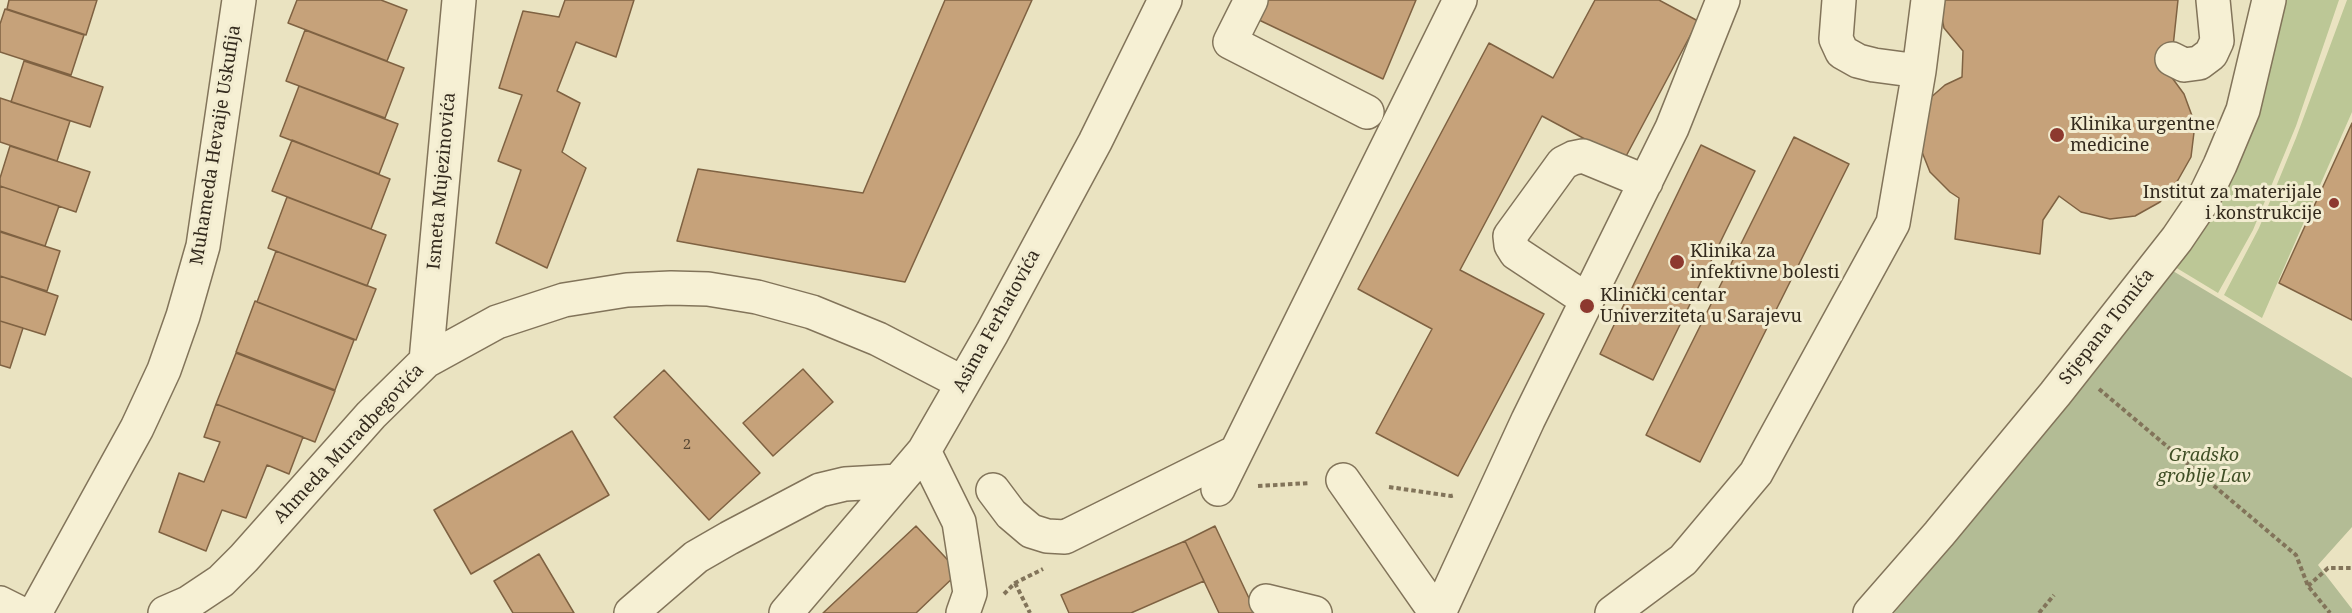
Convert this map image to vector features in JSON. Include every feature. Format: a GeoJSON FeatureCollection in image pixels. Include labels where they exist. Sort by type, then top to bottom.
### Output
{"type":"FeatureCollection","features":[{"type":"Feature","properties":{"kind":"street","name":"Muhameda Hevaije Uskufija"},"geometry":{"type":"LineString","coordinates":[[35,613],[137,428],[164,370],[183,316],[203,246],[238,0]]}},
{"type":"Feature","properties":{"kind":"street","name":"Ismeta Mujezinovića"},"geometry":{"type":"LineString","coordinates":[[426,361],[459,0]]}},
{"type":"Feature","properties":{"kind":"street","name":"Asima Ferhatovića"},"geometry":{"type":"LineString","coordinates":[[786,613],[924,451],[1095,142],[1165,0]]}},
{"type":"Feature","properties":{"kind":"street"},"geometry":{"type":"LineString","coordinates":[[1251,0],[1230,42],[1367,112]]}},
{"type":"Feature","properties":{"kind":"street"},"geometry":{"type":"LineString","coordinates":[[1218,489],[1460,0]]}},
{"type":"Feature","properties":{"kind":"street"},"geometry":{"type":"LineString","coordinates":[[1343,480],[1437,613],[1672,128],[1723,0]]}},
{"type":"Feature","properties":{"kind":"street"},"geometry":{"type":"LineString","coordinates":[[1839,0],[1836,39],[1842,52],[1858,61],[1874,65],[1919,71]]}},
{"type":"Feature","properties":{"kind":"street"},"geometry":{"type":"LineString","coordinates":[[1612,613],[1683,560],[1756,473],[1893,223],[1919,71],[1928,0]]}},
{"type":"Feature","properties":{"kind":"street"},"geometry":{"type":"LineString","coordinates":[[2172,59],[2184,65],[2199,63],[2211,54],[2217,41],[2213,0]]}},
{"type":"Feature","properties":{"kind":"street","name":"Stjepana Tomića"},"geometry":{"type":"LineString","coordinates":[[1870,613],[2055,394],[2177,239],[2202,202],[2242,110],[2270,0]]}},
{"type":"Feature","properties":{"kind":"street"},"geometry":{"type":"LineString","coordinates":[[1587,300],[1516,253],[1511,245],[1510,236],[1563,163],[1573,158],[1583,156],[1646,182]]}},
{"type":"Feature","properties":{"kind":"street","name":"Ahmeda Muradbegovića"},"geometry":{"type":"LineString","coordinates":[[165,613],[188,603],[221,581],[371,415],[426,361],[497,322],[564,300],[627,290],[708,289],[757,297],[812,312],[878,339],[963,383]]}},
{"type":"Feature","properties":{"kind":"street"},"geometry":{"type":"LineString","coordinates":[[924,451],[959,522],[970,593],[963,613]]}},
{"type":"Feature","properties":{"kind":"street"},"geometry":{"type":"LineString","coordinates":[[993,490],[1011,514],[1031,531],[1047,536],[1065,537],[1236,452]]}},
{"type":"Feature","properties":{"kind":"street"},"geometry":{"type":"LineString","coordinates":[[631,613],[696,557],[820,490],[845,484],[898,482]]}},
{"type":"Feature","properties":{"kind":"street"},"geometry":{"type":"LineString","coordinates":[[1266,601],[1315,613]]}},
{"type":"Feature","properties":{"kind":"street"},"geometry":{"type":"LineString","coordinates":[[0,603],[20,613]]}},
{"type":"Feature","properties":{"kind":"path"},"geometry":{"type":"LineString","coordinates":[[2096,386],[2296,555],[2308,586],[2330,613]]}},
{"type":"Feature","properties":{"kind":"path"},"geometry":{"type":"LineString","coordinates":[[1218,489],[1343,480],[1451,496],[1502,476]]}},
{"type":"Feature","properties":{"kind":"path"},"geometry":{"type":"LineString","coordinates":[[1030,613],[1015,583],[1047,567]]}},
{"type":"Feature","properties":{"kind":"path"},"geometry":{"type":"LineString","coordinates":[[2308,586],[2328,568],[2352,568]]}},
{"type":"Feature","properties":{"kind":"path"},"geometry":{"type":"LineString","coordinates":[[2039,613],[2054,595]]}},
{"type":"Feature","properties":{"kind":"green space"},"geometry":{"type":"Polygon","coordinates":[[[2283,0],[2339,0],[2296,126],[2253,230],[2218,293],[2175,267],[2283,0]]]}},
{"type":"Feature","properties":{"kind":"green space"},"geometry":{"type":"Polygon","coordinates":[[[2347,0],[2352,0],[2352,112],[2262,318],[2224,295],[2259,228],[2296,138],[2347,0]]]}},
{"type":"Feature","properties":{"kind":"green space","name":"Gradsko groblje Lav"},"geometry":{"type":"Polygon","coordinates":[[[2173,271],[2352,378],[2352,527],[2318,565],[2352,609],[2352,613],[1894,613],[1933,567],[2173,271]]]}},
{"type":"Feature","properties":{"kind":"building"},"geometry":{"type":"Polygon","coordinates":[[[9,0],[97,0],[86,35],[7,9],[9,0]]]}},
{"type":"Feature","properties":{"kind":"building"},"geometry":{"type":"Polygon","coordinates":[[[297,0],[381,0],[407,10],[387,61],[288,23],[297,0]]]}},
{"type":"Feature","properties":{"kind":"building"},"geometry":{"type":"Polygon","coordinates":[[[565,0],[634,0],[616,57],[576,42],[557,91],[580,103],[562,152],[586,168],[547,268],[496,243],[521,170],[498,161],[522,95],[499,88],[523,11],[559,17],[565,0]]]}},
{"type":"Feature","properties":{"kind":"building"},"geometry":{"type":"Polygon","coordinates":[[[945,0],[1032,0],[905,282],[677,241],[698,169],[863,193],[945,0]]]}},
{"type":"Feature","properties":{"kind":"building"},"geometry":{"type":"Polygon","coordinates":[[[1268,0],[1416,0],[1383,79],[1259,20],[1268,0]]]}},
{"type":"Feature","properties":{"kind":"building"},"geometry":{"type":"Polygon","coordinates":[[[1595,0],[1659,0],[1698,21],[1624,160],[1542,116],[1460,270],[1544,314],[1458,476],[1376,433],[1432,329],[1358,289],[1489,43],[1553,78],[1595,0]]]}},
{"type":"Feature","properties":{"kind":"building","name":"Klinika urgentne medicine"},"geometry":{"type":"Polygon","coordinates":[[[1938,0],[2178,0],[2170,75],[2184,94],[2195,124],[2191,157],[2178,180],[2160,202],[2135,216],[2110,219],[2081,212],[2059,196],[2043,220],[2040,254],[1955,239],[1959,198],[1930,172],[1920,147],[1929,99],[1945,85],[1962,77],[1963,51],[1944,28],[1938,0]]]}},
{"type":"Feature","properties":{"kind":"building"},"geometry":{"type":"Polygon","coordinates":[[[5,9],[84,35],[71,75],[0,52],[0,24],[5,9]]]}},
{"type":"Feature","properties":{"kind":"building"},"geometry":{"type":"Polygon","coordinates":[[[305,30],[404,68],[385,118],[286,81],[305,30]]]}},
{"type":"Feature","properties":{"kind":"building"},"geometry":{"type":"Polygon","coordinates":[[[24,61],[103,87],[90,127],[11,102],[24,61]]]}},
{"type":"Feature","properties":{"kind":"building"},"geometry":{"type":"Polygon","coordinates":[[[299,86],[398,124],[379,174],[280,136],[299,86]]]}},
{"type":"Feature","properties":{"kind":"building"},"geometry":{"type":"Polygon","coordinates":[[[0,98],[70,121],[57,161],[0,142],[0,98]]]}},
{"type":"Feature","properties":{"kind":"building","name":"Institut za materijale i konstrukcije"},"geometry":{"type":"Polygon","coordinates":[[[2352,123],[2352,320],[2279,283],[2352,123]]]}},
{"type":"Feature","properties":{"kind":"building"},"geometry":{"type":"Polygon","coordinates":[[[1794,137],[1849,164],[1700,462],[1646,435],[1794,137]]]}},
{"type":"Feature","properties":{"kind":"building"},"geometry":{"type":"Polygon","coordinates":[[[292,140],[390,179],[371,229],[272,191],[292,140]]]}},
{"type":"Feature","properties":{"kind":"building","name":"Klinika za infektivne bolesti"},"geometry":{"type":"Polygon","coordinates":[[[1701,145],[1755,171],[1653,380],[1600,354],[1701,145]]]}},
{"type":"Feature","properties":{"kind":"building"},"geometry":{"type":"Polygon","coordinates":[[[10,146],[90,172],[76,212],[0,186],[0,178],[10,146]]]}},
{"type":"Feature","properties":{"kind":"building"},"geometry":{"type":"Polygon","coordinates":[[[0,186],[59,206],[45,246],[0,231],[0,186]]]}},
{"type":"Feature","properties":{"kind":"building"},"geometry":{"type":"Polygon","coordinates":[[[287,197],[386,235],[367,286],[268,248],[287,197]]]}},
{"type":"Feature","properties":{"kind":"building"},"geometry":{"type":"Polygon","coordinates":[[[0,232],[60,251],[47,291],[0,276],[0,232]]]}},
{"type":"Feature","properties":{"kind":"building"},"geometry":{"type":"Polygon","coordinates":[[[276,251],[376,289],[356,340],[257,302],[276,251]]]}},
{"type":"Feature","properties":{"kind":"building"},"geometry":{"type":"Polygon","coordinates":[[[0,276],[58,296],[45,335],[0,321],[0,276]]]}},
{"type":"Feature","properties":{"kind":"building"},"geometry":{"type":"Polygon","coordinates":[[[255,301],[354,340],[335,390],[236,352],[255,301]]]}},
{"type":"Feature","properties":{"kind":"building"},"geometry":{"type":"Polygon","coordinates":[[[0,321],[23,328],[10,368],[0,365],[0,321]]]}},
{"type":"Feature","properties":{"kind":"building"},"geometry":{"type":"Polygon","coordinates":[[[236,353],[335,391],[315,442],[216,404],[236,353]]]}},
{"type":"Feature","properties":{"kind":"building"},"geometry":{"type":"Polygon","coordinates":[[[803,369],[833,402],[773,456],[743,423],[803,369]]]}},
{"type":"Feature","properties":{"kind":"building"},"geometry":{"type":"Polygon","coordinates":[[[664,370],[760,473],[709,520],[614,417],[664,370]]]}},
{"type":"Feature","properties":{"kind":"building"},"geometry":{"type":"Polygon","coordinates":[[[216,404],[303,437],[289,474],[267,465],[246,518],[222,510],[206,551],[159,532],[179,473],[204,482],[220,442],[204,437],[216,404]]]}},
{"type":"Feature","properties":{"kind":"building"},"geometry":{"type":"Polygon","coordinates":[[[572,431],[609,495],[471,574],[434,510],[572,431]]]}},
{"type":"Feature","properties":{"kind":"building"},"geometry":{"type":"Polygon","coordinates":[[[916,526],[959,572],[916,613],[823,613],[916,526]]]}},
{"type":"Feature","properties":{"kind":"building"},"geometry":{"type":"Polygon","coordinates":[[[1215,526],[1256,613],[1219,613],[1185,541],[1215,526]]]}},
{"type":"Feature","properties":{"kind":"building"},"geometry":{"type":"Polygon","coordinates":[[[1185,541],[1204,581],[1131,613],[1069,613],[1061,595],[1185,541]]]}},
{"type":"Feature","properties":{"kind":"building"},"geometry":{"type":"Polygon","coordinates":[[[539,554],[574,613],[513,613],[494,581],[539,554]]]}},
{"type":"Feature","properties":{"kind":"place","name":"Klinika urgentne medicine"},"geometry":{"type":"Point","coordinates":[2057,135]}},
{"type":"Feature","properties":{"kind":"place","name":"Institut za materijale i konstrukcije"},"geometry":{"type":"Point","coordinates":[2334,203]}},
{"type":"Feature","properties":{"kind":"place","name":"Klinika za infektivne bolesti"},"geometry":{"type":"Point","coordinates":[1677,262]}},
{"type":"Feature","properties":{"kind":"place","name":"Klinički centar Univerziteta u Sarajevu"},"geometry":{"type":"Point","coordinates":[1587,306]}}]}
